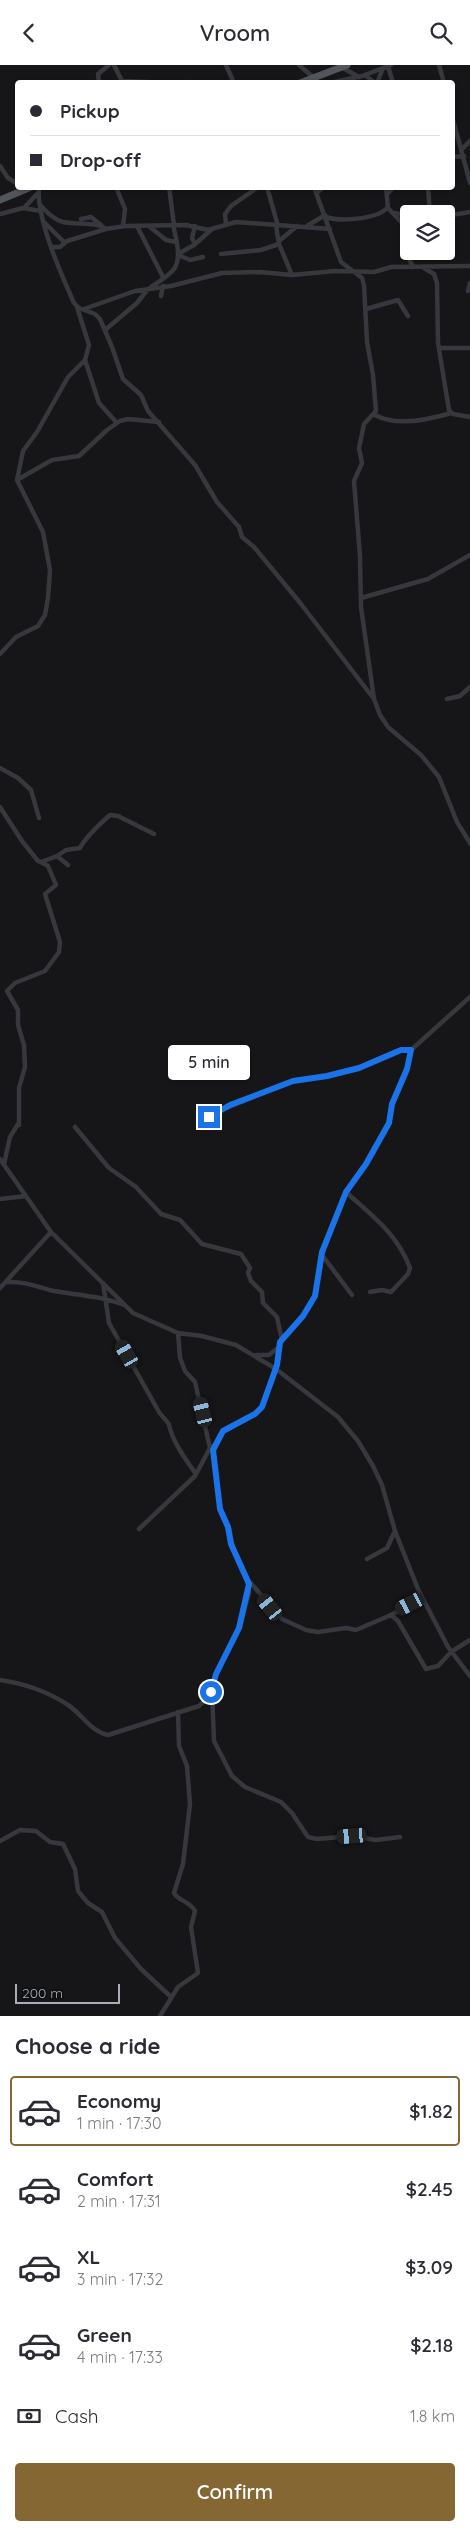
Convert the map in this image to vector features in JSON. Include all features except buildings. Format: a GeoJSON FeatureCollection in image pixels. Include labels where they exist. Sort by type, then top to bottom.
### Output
{"type":"FeatureCollection","features":[{"type":"Feature","properties":{"kind":"main road"},"geometry":{"type":"LineString","coordinates":[[309,80],[344,66]]}},
{"type":"Feature","properties":{"kind":"main road"},"geometry":{"type":"LineString","coordinates":[[0,200],[23,190]]}},
{"type":"Feature","properties":{"kind":"street"},"geometry":{"type":"LineString","coordinates":[[99,80],[98,74],[109,65]]}},
{"type":"Feature","properties":{"kind":"street"},"geometry":{"type":"LineString","coordinates":[[114,65],[121,80]]}},
{"type":"Feature","properties":{"kind":"street"},"geometry":{"type":"LineString","coordinates":[[226,65],[233,80]]}},
{"type":"Feature","properties":{"kind":"street"},"geometry":{"type":"LineString","coordinates":[[299,65],[306,80]]}},
{"type":"Feature","properties":{"kind":"street"},"geometry":{"type":"LineString","coordinates":[[439,65],[443,80]]}},
{"type":"Feature","properties":{"kind":"street"},"geometry":{"type":"LineString","coordinates":[[344,66],[358,77]]}},
{"type":"Feature","properties":{"kind":"street"},"geometry":{"type":"LineString","coordinates":[[348,80],[386,66]]}},
{"type":"Feature","properties":{"kind":"street"},"geometry":{"type":"LineString","coordinates":[[377,80],[386,66]]}},
{"type":"Feature","properties":{"kind":"street"},"geometry":{"type":"LineString","coordinates":[[386,66],[392,80]]}},
{"type":"Feature","properties":{"kind":"street"},"geometry":{"type":"LineString","coordinates":[[365,75],[372,80]]}},
{"type":"Feature","properties":{"kind":"street"},"geometry":{"type":"LineString","coordinates":[[455,126],[470,183]]}},
{"type":"Feature","properties":{"kind":"street"},"geometry":{"type":"LineString","coordinates":[[462,149],[470,141]]}},
{"type":"Feature","properties":{"kind":"street"},"geometry":{"type":"LineString","coordinates":[[455,157],[464,156]]}},
{"type":"Feature","properties":{"kind":"street"},"geometry":{"type":"LineString","coordinates":[[0,166],[8,178],[15,182]]}},
{"type":"Feature","properties":{"kind":"street"},"geometry":{"type":"LineString","coordinates":[[0,655],[16,637],[38,626],[45,615],[48,598],[50,570],[43,532],[17,480],[23,451],[37,432],[68,377],[85,360],[89,345],[77,307],[69,293],[52,247],[39,205],[39,190]]}},
{"type":"Feature","properties":{"kind":"street"},"geometry":{"type":"LineString","coordinates":[[117,190],[125,209],[123,226]]}},
{"type":"Feature","properties":{"kind":"street"},"geometry":{"type":"LineString","coordinates":[[105,330],[137,303],[150,287],[174,269],[178,254],[169,190]]}},
{"type":"Feature","properties":{"kind":"street"},"geometry":{"type":"LineString","coordinates":[[226,224],[225,218],[228,210],[254,190]]}},
{"type":"Feature","properties":{"kind":"street"},"geometry":{"type":"LineString","coordinates":[[267,190],[277,226],[279,243],[292,275]]}},
{"type":"Feature","properties":{"kind":"street"},"geometry":{"type":"LineString","coordinates":[[315,190],[326,216],[333,242]]}},
{"type":"Feature","properties":{"kind":"street"},"geometry":{"type":"LineString","coordinates":[[316,193],[320,190]]}},
{"type":"Feature","properties":{"kind":"street"},"geometry":{"type":"LineString","coordinates":[[386,190],[388,207],[404,225],[405,250],[413,267]]}},
{"type":"Feature","properties":{"kind":"street"},"geometry":{"type":"LineString","coordinates":[[387,194],[391,190]]}},
{"type":"Feature","properties":{"kind":"street"},"geometry":{"type":"LineString","coordinates":[[428,190],[429,205]]}},
{"type":"Feature","properties":{"kind":"street"},"geometry":{"type":"LineString","coordinates":[[24,208],[38,194]]}},
{"type":"Feature","properties":{"kind":"street"},"geometry":{"type":"LineString","coordinates":[[39,205],[55,219],[101,225]]}},
{"type":"Feature","properties":{"kind":"street"},"geometry":{"type":"LineString","coordinates":[[326,216],[336,221],[378,215],[388,207]]}},
{"type":"Feature","properties":{"kind":"street"},"geometry":{"type":"LineString","coordinates":[[0,214],[24,208],[41,211]]}},
{"type":"Feature","properties":{"kind":"street"},"geometry":{"type":"LineString","coordinates":[[394,213],[400,214]]}},
{"type":"Feature","properties":{"kind":"street"},"geometry":{"type":"LineString","coordinates":[[455,215],[470,213]]}},
{"type":"Feature","properties":{"kind":"street"},"geometry":{"type":"LineString","coordinates":[[307,226],[326,216]]}},
{"type":"Feature","properties":{"kind":"street"},"geometry":{"type":"LineString","coordinates":[[80,219],[91,217],[106,229]]}},
{"type":"Feature","properties":{"kind":"street"},"geometry":{"type":"LineString","coordinates":[[52,247],[60,247],[65,243],[106,229],[123,226],[173,225],[212,229],[236,222],[330,228],[336,221]]}},
{"type":"Feature","properties":{"kind":"street"},"geometry":{"type":"LineString","coordinates":[[45,222],[65,243]]}},
{"type":"Feature","properties":{"kind":"street"},"geometry":{"type":"LineString","coordinates":[[150,226],[166,239],[176,242]]}},
{"type":"Feature","properties":{"kind":"street"},"geometry":{"type":"LineString","coordinates":[[195,226],[192,238],[195,244]]}},
{"type":"Feature","properties":{"kind":"street"},"geometry":{"type":"LineString","coordinates":[[221,253],[261,250],[279,243],[297,226]]}},
{"type":"Feature","properties":{"kind":"street"},"geometry":{"type":"LineString","coordinates":[[137,227],[163,277]]}},
{"type":"Feature","properties":{"kind":"street"},"geometry":{"type":"LineString","coordinates":[[320,228],[330,235],[341,263],[354,271],[364,281],[367,342],[375,388],[375,415]]}},
{"type":"Feature","properties":{"kind":"street"},"geometry":{"type":"LineString","coordinates":[[178,254],[195,244],[212,229]]}},
{"type":"Feature","properties":{"kind":"street"},"geometry":{"type":"LineString","coordinates":[[178,254],[190,260],[203,257]]}},
{"type":"Feature","properties":{"kind":"street"},"geometry":{"type":"LineString","coordinates":[[83,309],[123,294],[150,287],[222,273],[260,272],[292,275],[354,271],[374,272],[391,267],[470,266]]}},
{"type":"Feature","properties":{"kind":"street"},"geometry":{"type":"LineString","coordinates":[[422,267],[434,274],[437,283],[439,348],[448,408],[451,413]]}},
{"type":"Feature","properties":{"kind":"street"},"geometry":{"type":"LineString","coordinates":[[468,291],[470,283]]}},
{"type":"Feature","properties":{"kind":"street"},"geometry":{"type":"LineString","coordinates":[[161,296],[163,286]]}},
{"type":"Feature","properties":{"kind":"street"},"geometry":{"type":"LineString","coordinates":[[366,309],[398,300],[408,316]]}},
{"type":"Feature","properties":{"kind":"street"},"geometry":{"type":"LineString","coordinates":[[77,307],[95,315],[105,330],[123,379],[138,392],[148,411],[195,465],[218,502],[239,527],[242,537],[254,547],[301,604],[374,699]]}},
{"type":"Feature","properties":{"kind":"street"},"geometry":{"type":"LineString","coordinates":[[439,348],[470,348]]}},
{"type":"Feature","properties":{"kind":"street"},"geometry":{"type":"LineString","coordinates":[[85,360],[99,403],[117,423]]}},
{"type":"Feature","properties":{"kind":"street"},"geometry":{"type":"LineString","coordinates":[[470,417],[451,413],[407,420],[389,420],[375,415],[366,420],[364,425],[359,448],[362,463],[354,481],[361,598],[374,699],[380,715],[388,727],[421,755],[439,777],[457,822],[470,843]]}},
{"type":"Feature","properties":{"kind":"street"},"geometry":{"type":"LineString","coordinates":[[17,480],[55,459],[72,459],[79,456],[117,423],[128,419],[159,422]]}},
{"type":"Feature","properties":{"kind":"street"},"geometry":{"type":"LineString","coordinates":[[361,598],[428,579],[470,555]]}},
{"type":"Feature","properties":{"kind":"street"},"geometry":{"type":"LineString","coordinates":[[447,699],[460,696],[470,687]]}},
{"type":"Feature","properties":{"kind":"street"},"geometry":{"type":"LineString","coordinates":[[0,768],[18,778],[31,790],[39,818]]}},
{"type":"Feature","properties":{"kind":"street"},"geometry":{"type":"LineString","coordinates":[[0,807],[22,841],[41,863],[48,865],[56,885],[45,894],[60,942],[60,951],[45,971],[15,983],[7,991],[18,1010],[18,1025],[24,1045],[25,1067],[19,1088],[18,1124],[10,1137],[4,1164]]}},
{"type":"Feature","properties":{"kind":"street"},"geometry":{"type":"LineString","coordinates":[[41,863],[70,849],[76,850],[80,848],[85,837],[96,831],[110,815],[118,816],[154,833]]}},
{"type":"Feature","properties":{"kind":"street"},"geometry":{"type":"LineString","coordinates":[[57,856],[68,865]]}},
{"type":"Feature","properties":{"kind":"street"},"geometry":{"type":"LineString","coordinates":[[139,1529],[196,1474],[210,1448],[223,1431],[260,1410],[276,1369],[279,1347],[282,1340],[303,1316],[315,1296],[322,1255],[346,1192],[366,1164],[389,1123],[392,1104],[407,1069],[411,1050],[470,997]]}},
{"type":"Feature","properties":{"kind":"street"},"geometry":{"type":"LineString","coordinates":[[200,1119],[293,1081],[343,1073],[401,1050],[411,1050]]}},
{"type":"Feature","properties":{"kind":"street"},"geometry":{"type":"LineString","coordinates":[[75,1127],[109,1168],[136,1187],[162,1214],[180,1220],[202,1244],[242,1254],[250,1268],[248,1273],[251,1281],[262,1292],[263,1303],[277,1317],[282,1340]]}},
{"type":"Feature","properties":{"kind":"street"},"geometry":{"type":"LineString","coordinates":[[0,1159],[51,1232],[125,1305],[140,1317],[178,1333],[226,1342],[254,1355],[276,1369],[330,1410],[358,1441],[382,1485],[395,1531],[422,1598],[451,1651],[470,1676]]}},
{"type":"Feature","properties":{"kind":"street"},"geometry":{"type":"LineString","coordinates":[[346,1192],[382,1222],[401,1248],[410,1268],[408,1275],[391,1292],[382,1290],[370,1292]]}},
{"type":"Feature","properties":{"kind":"street"},"geometry":{"type":"LineString","coordinates":[[0,1199],[26,1197]]}},
{"type":"Feature","properties":{"kind":"street"},"geometry":{"type":"LineString","coordinates":[[0,1288],[51,1232]]}},
{"type":"Feature","properties":{"kind":"street"},"geometry":{"type":"LineString","coordinates":[[322,1255],[352,1295]]}},
{"type":"Feature","properties":{"kind":"street"},"geometry":{"type":"LineString","coordinates":[[7,1282],[26,1283],[125,1305]]}},
{"type":"Feature","properties":{"kind":"street"},"geometry":{"type":"LineString","coordinates":[[102,1282],[109,1323],[158,1413],[168,1424],[169,1431],[196,1474]]}},
{"type":"Feature","properties":{"kind":"street"},"geometry":{"type":"LineString","coordinates":[[178,1333],[180,1358],[185,1371],[196,1382],[210,1448]]}},
{"type":"Feature","properties":{"kind":"street"},"geometry":{"type":"LineString","coordinates":[[254,1355],[266,1355],[279,1347]]}},
{"type":"Feature","properties":{"kind":"street"},"geometry":{"type":"LineString","coordinates":[[218,1437],[212,1456],[220,1509],[228,1527],[231,1544],[248,1580],[282,1619],[306,1630],[318,1632],[346,1628],[356,1630],[391,1615],[422,1598]]}},
{"type":"Feature","properties":{"kind":"street"},"geometry":{"type":"LineString","coordinates":[[367,1559],[387,1547],[395,1531]]}},
{"type":"Feature","properties":{"kind":"street"},"geometry":{"type":"LineString","coordinates":[[0,1680],[16,1683],[56,1698],[70,1706],[98,1731],[105,1734],[202,1705],[212,1689],[216,1674],[239,1628],[248,1593],[248,1580]]}},
{"type":"Feature","properties":{"kind":"street"},"geometry":{"type":"LineString","coordinates":[[391,1615],[397,1619],[426,1669],[438,1666],[449,1656],[451,1651],[470,1640]]}},
{"type":"Feature","properties":{"kind":"street"},"geometry":{"type":"LineString","coordinates":[[212,1689],[214,1699],[214,1741],[237,1782],[281,1802],[292,1813],[308,1837],[317,1839],[352,1836],[376,1840],[400,1837]]}},
{"type":"Feature","properties":{"kind":"street"},"geometry":{"type":"LineString","coordinates":[[160,2016],[170,1996],[180,1984],[197,1975],[198,1970],[191,1927],[195,1911],[192,1905],[176,1897],[174,1893],[184,1865],[190,1804],[187,1766],[180,1746],[178,1712]]}},
{"type":"Feature","properties":{"kind":"street"},"geometry":{"type":"LineString","coordinates":[[0,1841],[20,1830],[36,1831],[50,1842],[63,1844],[76,1869],[78,1891],[88,1903],[102,1912],[115,1938],[141,1969],[170,1996]]}},
{"type":"Feature","properties":{"kind":"route"},"geometry":{"type":"LineString","coordinates":[[209,1117],[230,1105],[298,1079],[343,1073],[392,1053],[401,1050],[411,1050],[407,1069],[392,1104],[389,1123],[366,1164],[346,1192],[322,1252],[315,1296],[297,1324],[280,1342],[277,1365],[266,1391],[262,1407],[255,1414],[223,1431],[212,1453],[220,1509],[228,1527],[231,1544],[249,1584],[239,1628],[216,1674],[211,1692]]}}]}
